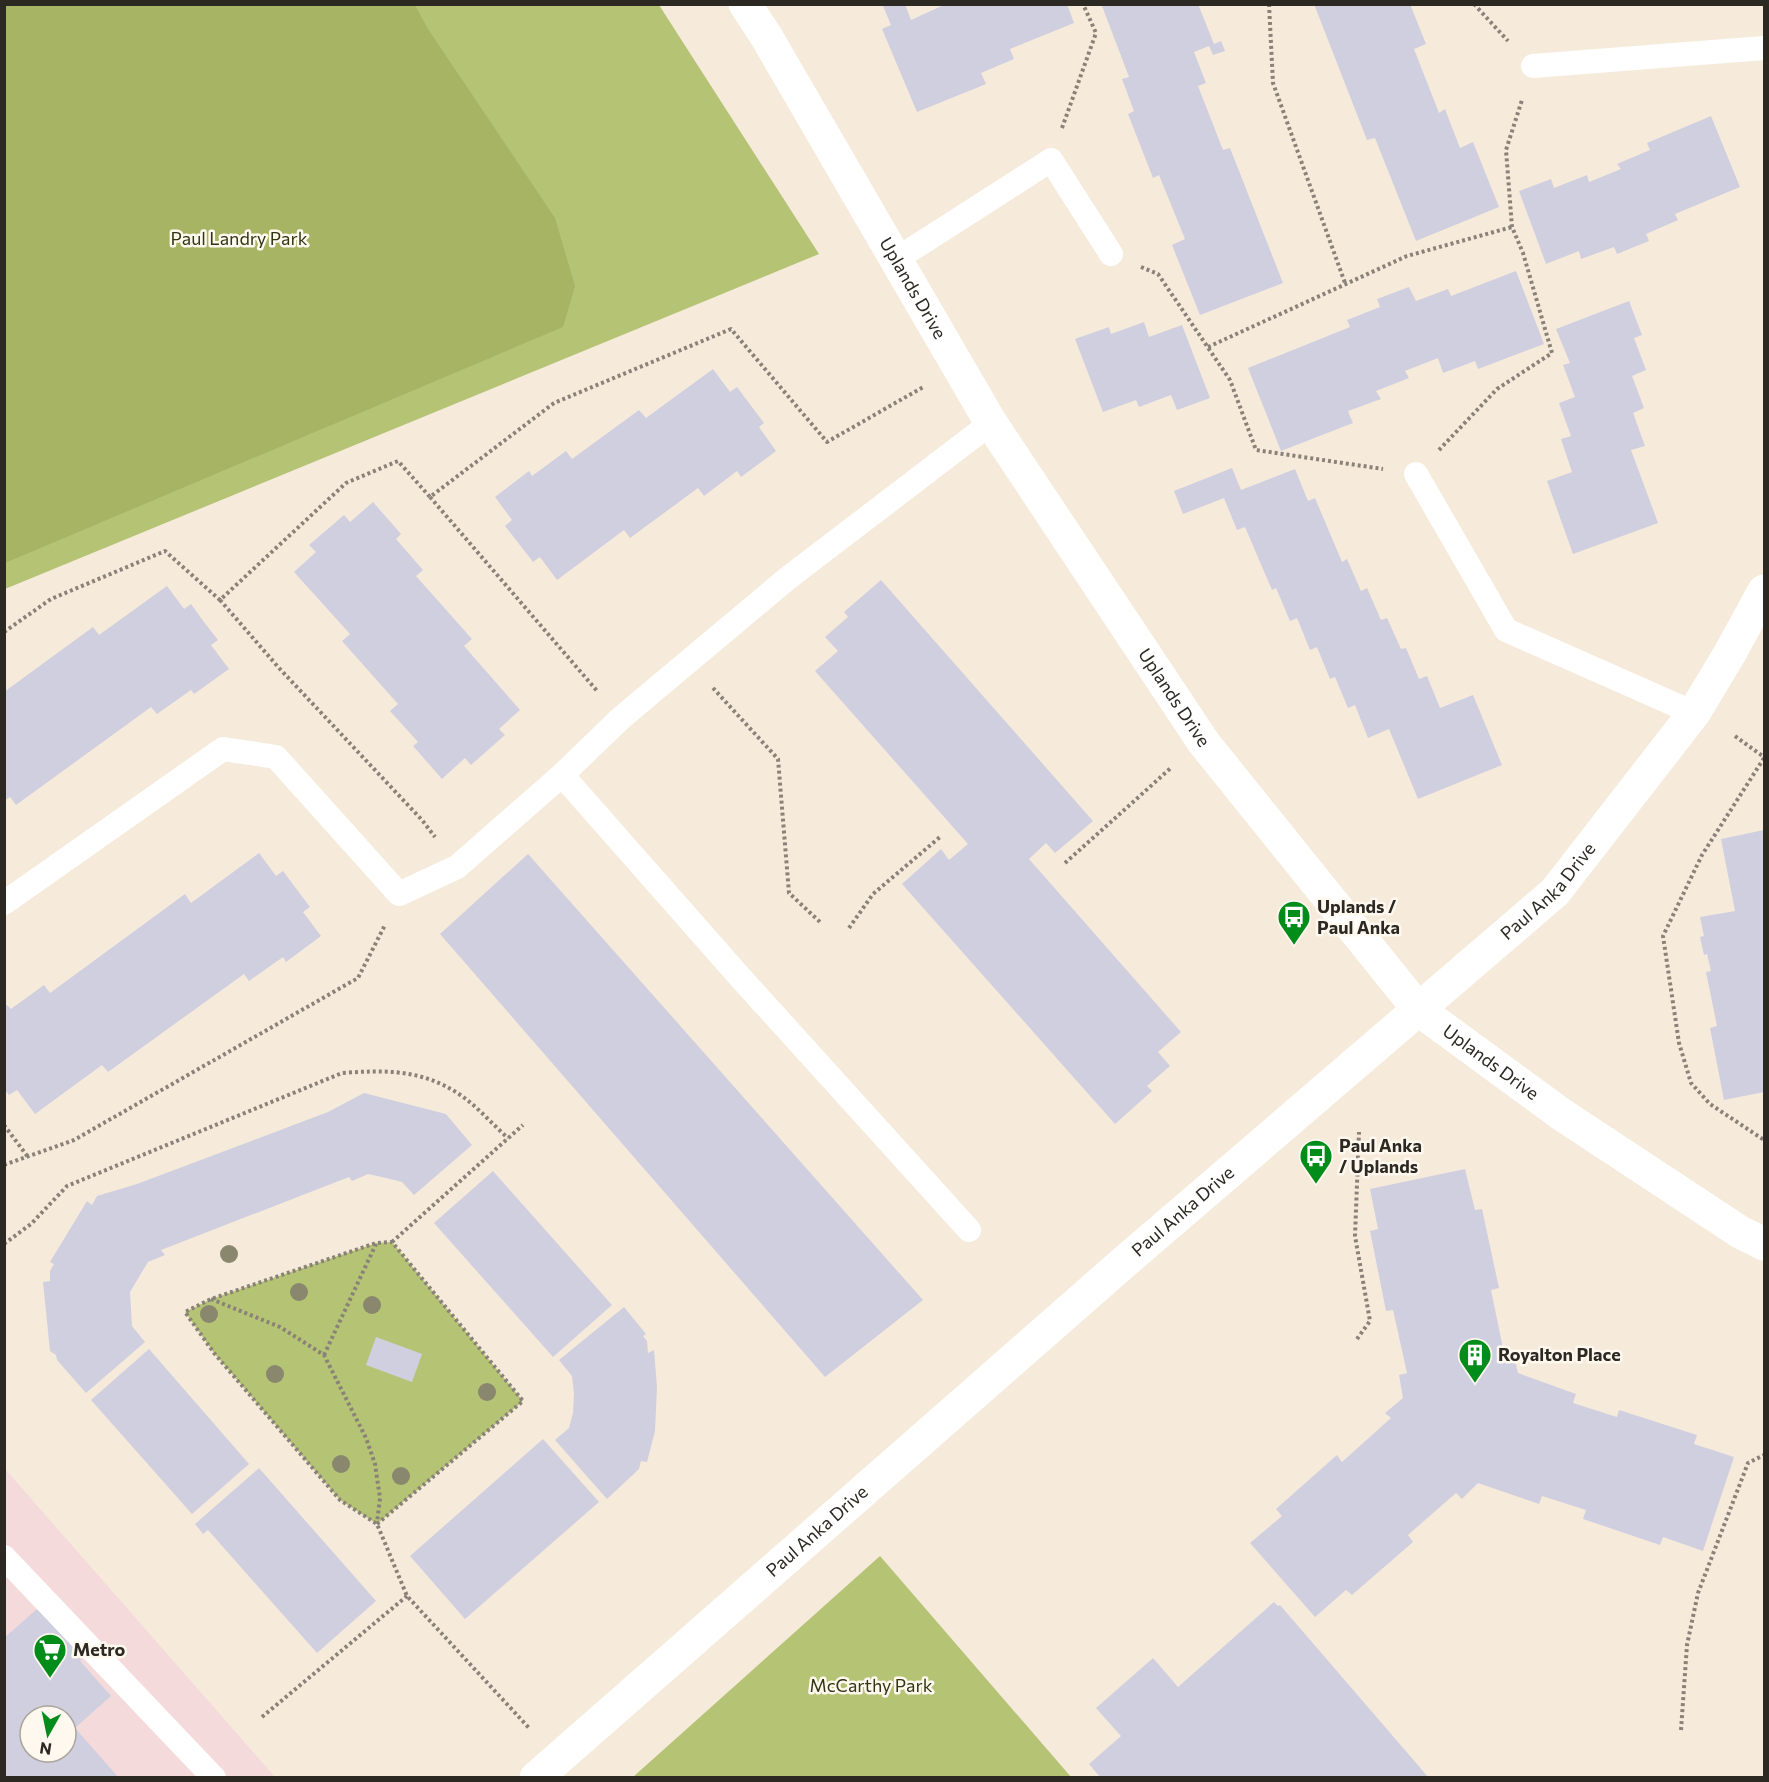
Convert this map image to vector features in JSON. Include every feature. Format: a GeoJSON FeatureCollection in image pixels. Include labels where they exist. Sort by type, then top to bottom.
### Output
{"type":"FeatureCollection","features":[{"type":"Feature","properties":{"kind":"street","name":"Uplands Drive"},"geometry":{"type":"LineString","coordinates":[[745,4],[766,36],[991,423],[1204,743],[1419,1010],[1561,1114],[1740,1232],[1764,1244]]}},
{"type":"Feature","properties":{"kind":"street","name":"Paul Anka Drive"},"geometry":{"type":"LineString","coordinates":[[547,1768],[1104,1279],[1555,892],[1694,713],[1764,591]]}},
{"type":"Feature","properties":{"kind":"lane"},"geometry":{"type":"LineString","coordinates":[[1533,66],[1764,48]]}},
{"type":"Feature","properties":{"kind":"lane"},"geometry":{"type":"LineString","coordinates":[[896,260],[1051,160],[1111,254]]}},
{"type":"Feature","properties":{"kind":"lane"},"geometry":{"type":"LineString","coordinates":[[4,903],[224,749],[276,757],[399,894],[457,867],[562,775],[621,718],[788,578],[991,423]]}},
{"type":"Feature","properties":{"kind":"lane"},"geometry":{"type":"LineString","coordinates":[[1416,474],[1506,630],[1694,713]]}},
{"type":"Feature","properties":{"kind":"lane"},"geometry":{"type":"LineString","coordinates":[[562,775],[739,976],[969,1230]]}},
{"type":"Feature","properties":{"kind":"lane"},"geometry":{"type":"LineString","coordinates":[[4,1557],[214,1778]]}},
{"type":"Feature","properties":{"kind":"path"},"geometry":{"type":"LineString","coordinates":[[1051,160],[1096,33],[1083,4]]}},
{"type":"Feature","properties":{"kind":"path"},"geometry":{"type":"LineString","coordinates":[[1269,4],[1273,83],[1345,283]]}},
{"type":"Feature","properties":{"kind":"path"},"geometry":{"type":"LineString","coordinates":[[1111,254],[1158,274],[1230,380],[1256,450],[1416,474],[1497,389],[1552,353],[1523,253],[1512,228],[1506,150],[1533,66],[1474,4]]}},
{"type":"Feature","properties":{"kind":"path"},"geometry":{"type":"LineString","coordinates":[[1208,347],[1407,256],[1512,228]]}},
{"type":"Feature","properties":{"kind":"path"},"geometry":{"type":"LineString","coordinates":[[430,497],[554,403],[731,329],[827,442],[958,368]]}},
{"type":"Feature","properties":{"kind":"path"},"geometry":{"type":"LineString","coordinates":[[220,600],[346,483],[398,461],[621,718]]}},
{"type":"Feature","properties":{"kind":"path"},"geometry":{"type":"LineString","coordinates":[[4,632],[51,599],[165,551],[220,600],[279,668],[422,820],[457,867]]}},
{"type":"Feature","properties":{"kind":"path"},"geometry":{"type":"LineString","coordinates":[[689,661],[778,759],[789,893],[819,922]]}},
{"type":"Feature","properties":{"kind":"path"},"geometry":{"type":"LineString","coordinates":[[1735,736],[1764,758],[1702,855],[1663,936],[1679,1043],[1691,1083],[1710,1104],[1764,1140]]}},
{"type":"Feature","properties":{"kind":"path"},"geometry":{"type":"LineString","coordinates":[[1065,863],[1168,770],[1204,743]]}},
{"type":"Feature","properties":{"kind":"path"},"geometry":{"type":"LineString","coordinates":[[849,927],[873,894],[940,837]]}},
{"type":"Feature","properties":{"kind":"path"},"geometry":{"type":"LineString","coordinates":[[4,1166],[74,1140],[358,978],[399,894]]}},
{"type":"Feature","properties":{"kind":"path"},"geometry":{"type":"LineString","coordinates":[[4,1244],[31,1224],[67,1186],[342,1073],[386,1070],[429,1078],[460,1094],[508,1138]]}},
{"type":"Feature","properties":{"kind":"path"},"geometry":{"type":"LineString","coordinates":[[4,1125],[28,1157]]}},
{"type":"Feature","properties":{"kind":"path"},"geometry":{"type":"LineString","coordinates":[[377,1524],[340,1500],[214,1353],[185,1312],[211,1299],[376,1243],[392,1242],[523,1125]]}},
{"type":"Feature","properties":{"kind":"path"},"geometry":{"type":"LineString","coordinates":[[1357,1339],[1370,1322],[1355,1236],[1359,1132]]}},
{"type":"Feature","properties":{"kind":"path"},"geometry":{"type":"LineString","coordinates":[[377,1524],[523,1401],[392,1242]]}},
{"type":"Feature","properties":{"kind":"path"},"geometry":{"type":"LineString","coordinates":[[324,1355],[376,1243]]}},
{"type":"Feature","properties":{"kind":"path"},"geometry":{"type":"LineString","coordinates":[[211,1299],[280,1327],[324,1355],[366,1438],[375,1464],[380,1498],[377,1524],[407,1596],[547,1768]]}},
{"type":"Feature","properties":{"kind":"path"},"geometry":{"type":"LineString","coordinates":[[1681,1730],[1687,1645],[1698,1593],[1748,1463],[1764,1455]]}},
{"type":"Feature","properties":{"kind":"path"},"geometry":{"type":"LineString","coordinates":[[262,1717],[407,1596]]}},
{"type":"Feature","properties":{"kind":"shaded area"},"geometry":{"type":"Polygon","coordinates":[[[5,1469],[275,1777],[5,1777],[5,1469]]]}},
{"type":"Feature","properties":{"kind":"green space","name":"Paul Landry Park"},"geometry":{"type":"Polygon","coordinates":[[[5,4],[415,5],[428,29],[555,218],[575,286],[563,327],[5,563],[5,4]]]}},
{"type":"Feature","properties":{"kind":"green space","name":"Paul Landry Park"},"geometry":{"type":"Polygon","coordinates":[[[5,5],[659,5],[819,254],[5,589],[5,5]]]}},
{"type":"Feature","properties":{"kind":"green space"},"geometry":{"type":"Polygon","coordinates":[[[392,1242],[523,1401],[377,1524],[340,1500],[214,1353],[185,1312],[211,1299],[376,1243],[392,1242]]]}},
{"type":"Feature","properties":{"kind":"green space","name":"McCarthy Park"},"geometry":{"type":"Polygon","coordinates":[[[880,1556],[1071,1777],[633,1777],[880,1556]]]}},
{"type":"Feature","properties":{"kind":"building"},"geometry":{"type":"Polygon","coordinates":[[[905,4],[911,20],[946,4],[1067,4],[1074,23],[1010,49],[1014,59],[981,73],[986,84],[917,112],[882,29],[891,25],[883,6],[905,4]]]}},
{"type":"Feature","properties":{"kind":"building"},"geometry":{"type":"Polygon","coordinates":[[[1105,4],[1198,4],[1214,44],[1221,41],[1225,51],[1213,55],[1209,46],[1194,52],[1206,83],[1198,86],[1223,150],[1230,148],[1283,283],[1200,315],[1172,245],[1185,239],[1159,175],[1153,178],[1128,114],[1134,111],[1122,79],[1129,77],[1102,6],[1105,4]]]}},
{"type":"Feature","properties":{"kind":"building"},"geometry":{"type":"Polygon","coordinates":[[[1314,4],[1410,4],[1426,44],[1414,49],[1439,113],[1445,109],[1460,148],[1473,142],[1499,207],[1416,241],[1375,138],[1367,140],[1314,4]]]}},
{"type":"Feature","properties":{"kind":"building"},"geometry":{"type":"Polygon","coordinates":[[[1711,116],[1740,187],[1675,214],[1678,220],[1646,234],[1649,241],[1617,254],[1614,247],[1581,259],[1579,251],[1546,264],[1519,191],[1551,179],[1554,188],[1587,175],[1589,182],[1621,169],[1617,164],[1650,150],[1647,143],[1711,116]]]}},
{"type":"Feature","properties":{"kind":"building"},"geometry":{"type":"Polygon","coordinates":[[[1516,271],[1544,344],[1478,369],[1475,361],[1443,373],[1438,358],[1405,371],[1409,378],[1376,391],[1381,399],[1348,411],[1353,423],[1281,451],[1248,368],[1350,327],[1347,320],[1380,307],[1377,299],[1409,287],[1416,301],[1448,289],[1451,296],[1516,271]]]}},
{"type":"Feature","properties":{"kind":"building"},"geometry":{"type":"Polygon","coordinates":[[[1629,301],[1642,335],[1634,338],[1646,370],[1632,376],[1644,408],[1633,413],[1645,446],[1631,450],[1658,523],[1573,554],[1547,481],[1572,472],[1561,439],[1571,436],[1559,403],[1575,397],[1563,365],[1570,363],[1556,329],[1629,301]]]}},
{"type":"Feature","properties":{"kind":"building"},"geometry":{"type":"Polygon","coordinates":[[[1144,322],[1149,337],[1182,325],[1210,398],[1177,410],[1171,395],[1139,407],[1136,400],[1103,412],[1075,339],[1109,327],[1111,334],[1144,322]]]}},
{"type":"Feature","properties":{"kind":"building"},"geometry":{"type":"Polygon","coordinates":[[[713,369],[730,392],[737,387],[764,423],[759,427],[776,451],[741,477],[737,471],[704,496],[698,488],[630,538],[624,530],[557,580],[540,557],[533,562],[505,526],[512,520],[495,497],[529,471],[532,476],[566,451],[572,459],[639,410],[646,418],[713,369]]]}},
{"type":"Feature","properties":{"kind":"building"},"geometry":{"type":"Polygon","coordinates":[[[1232,468],[1241,490],[1295,469],[1308,501],[1315,498],[1342,562],[1347,559],[1361,591],[1367,588],[1381,620],[1387,618],[1401,649],[1406,648],[1419,679],[1427,676],[1440,708],[1473,695],[1502,765],[1418,799],[1389,729],[1368,738],[1355,705],[1348,708],[1335,677],[1330,679],[1317,647],[1310,650],[1297,618],[1290,621],[1276,588],[1272,590],[1245,527],[1237,530],[1224,498],[1183,514],[1174,491],[1232,468]]]}},
{"type":"Feature","properties":{"kind":"building"},"geometry":{"type":"Polygon","coordinates":[[[373,502],[401,534],[396,539],[423,570],[416,576],[472,639],[464,646],[520,710],[499,729],[505,735],[471,765],[465,758],[442,779],[413,746],[418,742],[390,711],[398,704],[342,641],[350,634],[294,572],[316,552],[309,545],[344,515],[350,522],[373,502]]]}},
{"type":"Feature","properties":{"kind":"building"},"geometry":{"type":"Polygon","coordinates":[[[881,580],[1093,821],[1055,853],[1046,843],[1029,859],[1181,1032],[1158,1052],[1170,1066],[1147,1086],[1152,1091],[1115,1124],[902,884],[941,849],[949,860],[968,844],[815,671],[838,651],[825,637],[848,617],[844,612],[881,580]]]}},
{"type":"Feature","properties":{"kind":"building"},"geometry":{"type":"Polygon","coordinates":[[[167,586],[184,609],[191,604],[218,640],[211,645],[229,669],[194,694],[191,690],[157,714],[151,707],[16,805],[10,797],[4,801],[4,692],[93,627],[99,635],[167,586]]]}},
{"type":"Feature","properties":{"kind":"building"},"geometry":{"type":"Polygon","coordinates":[[[1764,830],[1764,1092],[1724,1100],[1710,1028],[1717,1026],[1706,972],[1711,971],[1700,937],[1704,936],[1700,917],[1735,911],[1721,839],[1764,830]]]}},
{"type":"Feature","properties":{"kind":"building"},"geometry":{"type":"Polygon","coordinates":[[[259,853],[276,876],[283,871],[310,907],[303,912],[321,936],[286,962],[283,957],[249,981],[244,974],[108,1072],[102,1065],[35,1114],[17,1090],[9,1095],[4,1089],[4,1007],[7,1005],[11,1009],[44,985],[50,993],[185,894],[191,903],[259,853]]]}},
{"type":"Feature","properties":{"kind":"building"},"geometry":{"type":"Polygon","coordinates":[[[528,854],[923,1300],[825,1377],[440,934],[528,854]]]}},
{"type":"Feature","properties":{"kind":"building"},"geometry":{"type":"Polygon","coordinates":[[[364,1093],[446,1114],[472,1145],[414,1195],[402,1182],[368,1174],[352,1181],[349,1177],[161,1250],[165,1255],[148,1262],[130,1292],[132,1326],[145,1342],[86,1393],[57,1360],[56,1355],[50,1351],[43,1282],[50,1281],[50,1271],[54,1264],[50,1262],[87,1201],[92,1205],[97,1196],[137,1184],[328,1112],[364,1093]]]}},
{"type":"Feature","properties":{"kind":"building","name":"Royalton Place"},"geometry":{"type":"Polygon","coordinates":[[[1465,1169],[1475,1210],[1482,1209],[1499,1288],[1491,1290],[1504,1353],[1513,1352],[1518,1373],[1576,1394],[1573,1403],[1617,1417],[1619,1410],[1697,1435],[1694,1444],[1734,1457],[1703,1551],[1663,1537],[1660,1545],[1583,1519],[1586,1510],[1542,1496],[1539,1504],[1478,1483],[1462,1499],[1456,1493],[1408,1535],[1413,1542],[1352,1595],[1346,1590],[1315,1617],[1250,1543],[1282,1516],[1276,1509],[1337,1455],[1342,1462],[1391,1418],[1385,1413],[1403,1398],[1399,1375],[1407,1373],[1393,1310],[1386,1311],[1370,1231],[1378,1229],[1370,1189],[1465,1169]]]}},
{"type":"Feature","properties":{"kind":"building"},"geometry":{"type":"Polygon","coordinates":[[[493,1171],[612,1305],[553,1357],[434,1223],[493,1171]]]}},
{"type":"Feature","properties":{"kind":"building"},"geometry":{"type":"Polygon","coordinates":[[[624,1307],[646,1334],[643,1336],[647,1341],[648,1353],[654,1350],[657,1387],[655,1431],[647,1462],[641,1461],[639,1469],[607,1499],[555,1440],[569,1428],[573,1413],[574,1393],[572,1376],[559,1360],[624,1307]]]}},
{"type":"Feature","properties":{"kind":"building"},"geometry":{"type":"Polygon","coordinates":[[[376,1337],[422,1354],[412,1382],[366,1365],[376,1337]]]}},
{"type":"Feature","properties":{"kind":"building"},"geometry":{"type":"Polygon","coordinates":[[[149,1349],[249,1464],[192,1514],[91,1400],[149,1349]]]}},
{"type":"Feature","properties":{"kind":"building"},"geometry":{"type":"Polygon","coordinates":[[[543,1439],[599,1502],[465,1619],[410,1556],[543,1439]]]}},
{"type":"Feature","properties":{"kind":"building"},"geometry":{"type":"Polygon","coordinates":[[[259,1468],[376,1601],[317,1653],[208,1530],[203,1534],[195,1524],[259,1468]]]}},
{"type":"Feature","properties":{"kind":"building"},"geometry":{"type":"Polygon","coordinates":[[[1274,1602],[1280,1605],[1429,1778],[1101,1778],[1089,1764],[1121,1736],[1096,1708],[1153,1658],[1178,1687],[1274,1602]]]}},
{"type":"Feature","properties":{"kind":"building","name":"Metro"},"geometry":{"type":"Polygon","coordinates":[[[44,1603],[89,1653],[80,1661],[111,1696],[78,1725],[78,1704],[18,1704],[18,1764],[78,1764],[78,1731],[119,1778],[4,1778],[4,1638],[44,1603]]]}},
{"type":"Feature","properties":{"kind":"place","name":"Uplands / Paul Anka"},"geometry":{"type":"Point","coordinates":[1294,946]}},
{"type":"Feature","properties":{"kind":"place","name":"Paul Anka / Uplands"},"geometry":{"type":"Point","coordinates":[1316,1185]}},
{"type":"Feature","properties":{"kind":"place","name":"Royalton Place"},"geometry":{"type":"Point","coordinates":[1475,1384]}},
{"type":"Feature","properties":{"kind":"place","name":"Metro"},"geometry":{"type":"Point","coordinates":[50,1679]}}]}
